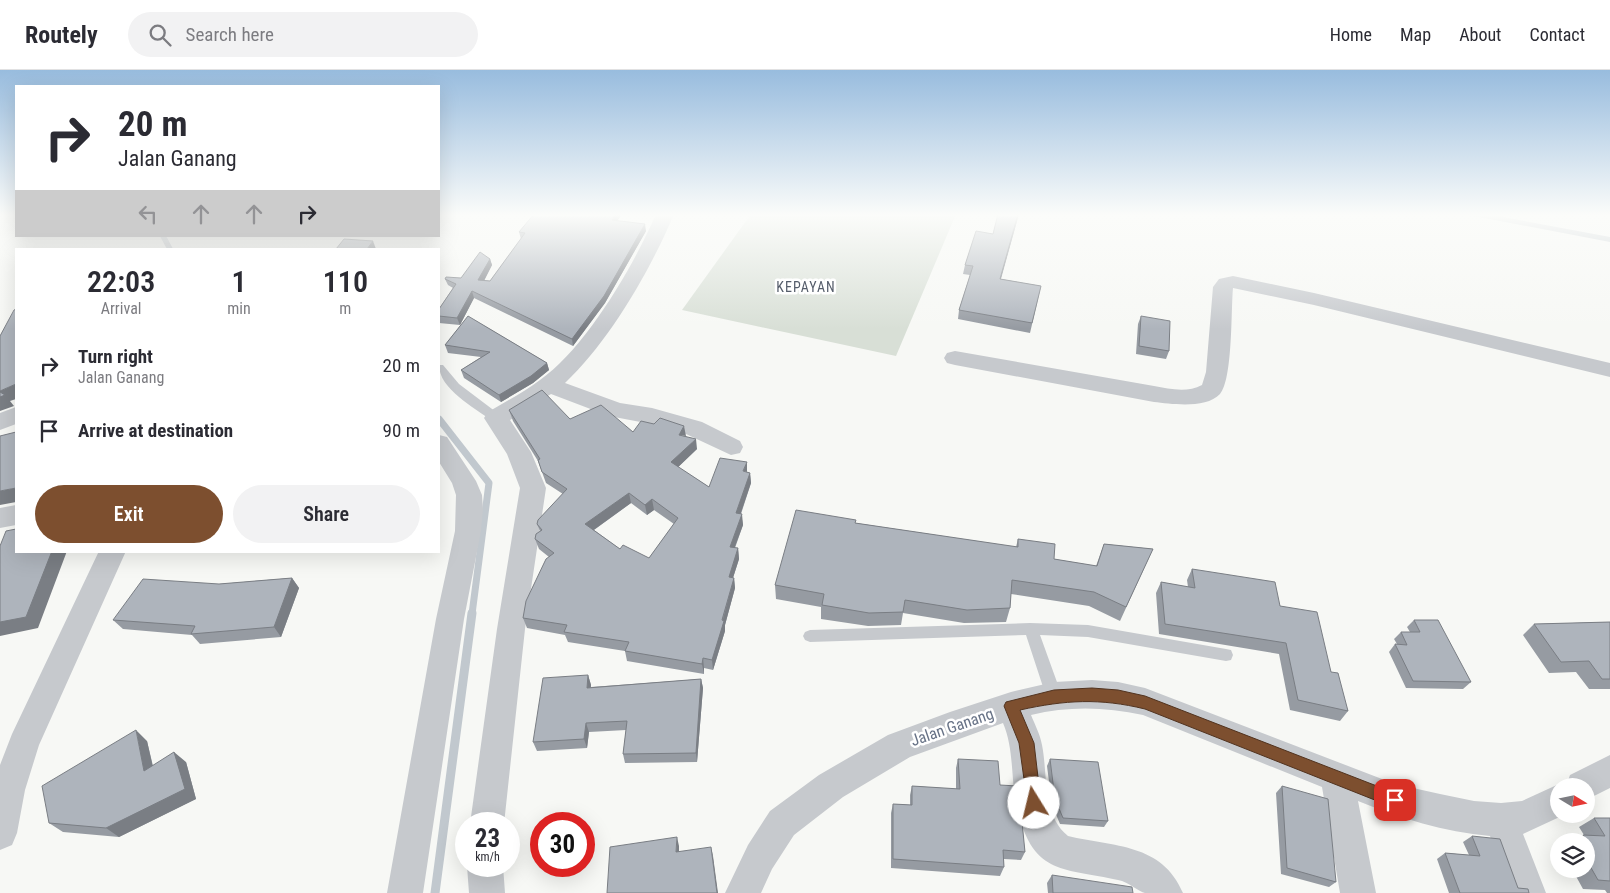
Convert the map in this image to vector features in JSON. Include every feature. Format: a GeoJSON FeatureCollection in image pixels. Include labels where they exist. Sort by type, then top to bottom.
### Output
{"type":"FeatureCollection","features":[{"type":"Feature","properties":{"kind":"street"},"geometry":{"type":"LineString","coordinates":[[488,812],[511,629],[533,488],[519,452],[496,418],[549,385],[572,364],[588,345],[646,252]]}},
{"type":"Feature","properties":{"kind":"street"},"geometry":{"type":"LineString","coordinates":[[954,358],[1154,394],[1181,397],[1205,394],[1212,389],[1217,372],[1223,287],[1226,283],[1233,282],[1314,299],[1610,370]]}},
{"type":"Feature","properties":{"kind":"street"},"geometry":{"type":"LineString","coordinates":[[549,385],[617,410],[652,416],[694,428],[731,447]]}},
{"type":"Feature","properties":{"kind":"street"},"geometry":{"type":"LineString","coordinates":[[0,422],[15,415]]}},
{"type":"Feature","properties":{"kind":"street"},"geometry":{"type":"LineString","coordinates":[[405,893],[450,620],[468,531],[470,510],[469,495],[464,481],[440,445]]}},
{"type":"Feature","properties":{"kind":"street"},"geometry":{"type":"LineString","coordinates":[[0,518],[15,515]]}},
{"type":"Feature","properties":{"kind":"street"},"geometry":{"type":"LineString","coordinates":[[0,832],[8,790],[23,744],[112,553]]}},
{"type":"Feature","properties":{"kind":"street","name":"Jalan Ganang"},"geometry":{"type":"LineString","coordinates":[[743,893],[760,857],[782,823],[831,786],[899,746],[950,726],[1011,706],[1054,696],[1092,694],[1118,696],[1145,702],[1395,800],[1474,818],[1501,820],[1525,817],[1550,804]]}},
{"type":"Feature","properties":{"kind":"street"},"geometry":{"type":"LineString","coordinates":[[1011,706],[1026,743],[1031,792],[1043,834],[1055,848],[1069,854],[1132,866],[1151,877],[1162,886],[1165,893]]}},
{"type":"Feature","properties":{"kind":"street"},"geometry":{"type":"LineString","coordinates":[[1595,779],[1610,770]]}},
{"type":"Feature","properties":{"kind":"street"},"geometry":{"type":"LineString","coordinates":[[1338,779],[1358,893]]}},
{"type":"Feature","properties":{"kind":"street"},"geometry":{"type":"LineString","coordinates":[[1501,820],[1528,893]]}},
{"type":"Feature","properties":{"kind":"street"},"geometry":{"type":"LineString","coordinates":[[486,877],[487,893]]}},
{"type":"Feature","properties":{"kind":"lane"},"geometry":{"type":"LineString","coordinates":[[440,369],[455,387],[496,418]]}},
{"type":"Feature","properties":{"kind":"lane"},"geometry":{"type":"LineString","coordinates":[[1030,629],[1040,651],[1054,696]]}},
{"type":"Feature","properties":{"kind":"lane"},"geometry":{"type":"LineString","coordinates":[[810,636],[1030,629],[1088,631],[1226,655]]}},
{"type":"Feature","properties":{"kind":"shaded area"},"geometry":{"type":"Polygon","coordinates":[[[723,252],[940,252],[896,356],[682,310],[723,252]]]}},
{"type":"Feature","properties":{"kind":"building"},"geometry":{"type":"Polygon","coordinates":[[[480,252],[490,259],[478,280],[490,281],[511,252],[629,252],[604,296],[572,339],[472,291],[457,318],[440,316],[440,308],[456,284],[445,279],[446,277],[461,278],[480,252]]]}},
{"type":"Feature","properties":{"kind":"building"},"geometry":{"type":"Polygon","coordinates":[[[969,252],[1007,252],[1000,279],[1041,286],[1032,323],[959,310],[973,266],[965,265],[969,252]]]}},
{"type":"Feature","properties":{"kind":"building"},"geometry":{"type":"Polygon","coordinates":[[[14,310],[15,384],[0,391],[0,336],[14,310]]]}},
{"type":"Feature","properties":{"kind":"building"},"geometry":{"type":"Polygon","coordinates":[[[468,316],[547,363],[531,376],[499,395],[461,370],[490,352],[445,345],[468,316]]]}},
{"type":"Feature","properties":{"kind":"building"},"geometry":{"type":"Polygon","coordinates":[[[1141,316],[1170,321],[1169,351],[1139,346],[1141,316]]]}},
{"type":"Feature","properties":{"kind":"building"},"geometry":{"type":"Polygon","coordinates":[[[542,390],[570,419],[601,405],[633,432],[641,421],[654,424],[660,418],[684,426],[679,435],[696,439],[671,462],[709,487],[720,458],[747,462],[743,471],[750,473],[736,513],[742,514],[730,547],[738,548],[729,577],[734,578],[712,660],[703,658],[702,664],[625,651],[629,642],[564,632],[567,625],[523,618],[526,601],[546,559],[554,553],[535,539],[536,534],[542,530],[537,524],[538,520],[567,489],[542,472],[538,460],[540,459],[509,410],[542,390]],[[629,493],[585,524],[620,549],[623,545],[649,558],[678,518],[652,499],[645,505],[629,493]]]}},
{"type":"Feature","properties":{"kind":"building"},"geometry":{"type":"Polygon","coordinates":[[[15,432],[15,488],[0,491],[0,436],[15,432]]]}},
{"type":"Feature","properties":{"kind":"building"},"geometry":{"type":"Polygon","coordinates":[[[796,510],[856,520],[855,523],[1018,547],[1018,539],[1055,544],[1054,559],[1097,566],[1104,544],[1153,549],[1126,607],[1094,592],[1012,580],[1010,608],[967,610],[905,600],[903,612],[869,613],[822,605],[824,594],[775,585],[796,510]]]}},
{"type":"Feature","properties":{"kind":"building"},"geometry":{"type":"Polygon","coordinates":[[[15,529],[15,553],[51,553],[26,617],[0,622],[0,546],[6,531],[15,529]]]}},
{"type":"Feature","properties":{"kind":"building"},"geometry":{"type":"Polygon","coordinates":[[[1192,569],[1275,582],[1280,606],[1317,612],[1331,672],[1338,673],[1348,711],[1298,700],[1286,643],[1165,624],[1161,582],[1195,588],[1192,569]]]}},
{"type":"Feature","properties":{"kind":"building"},"geometry":{"type":"Polygon","coordinates":[[[292,578],[274,627],[191,634],[195,626],[113,620],[143,579],[219,584],[292,578]]]}},
{"type":"Feature","properties":{"kind":"building"},"geometry":{"type":"Polygon","coordinates":[[[1414,620],[1438,620],[1471,682],[1413,681],[1395,644],[1407,645],[1401,632],[1420,632],[1414,620]]]}},
{"type":"Feature","properties":{"kind":"building"},"geometry":{"type":"Polygon","coordinates":[[[1610,622],[1610,679],[1602,679],[1589,661],[1561,662],[1534,624],[1610,622]]]}},
{"type":"Feature","properties":{"kind":"building"},"geometry":{"type":"Polygon","coordinates":[[[588,675],[587,688],[701,679],[696,753],[623,754],[627,721],[586,723],[584,739],[533,742],[543,678],[588,675]]]}},
{"type":"Feature","properties":{"kind":"building"},"geometry":{"type":"Polygon","coordinates":[[[136,730],[144,771],[174,752],[185,789],[106,828],[49,823],[42,786],[136,730]]]}},
{"type":"Feature","properties":{"kind":"building"},"geometry":{"type":"Polygon","coordinates":[[[958,759],[998,761],[1000,785],[1017,786],[1023,812],[1021,812],[1025,852],[1003,850],[1004,867],[893,859],[893,804],[912,805],[912,786],[960,789],[958,759]]]}},
{"type":"Feature","properties":{"kind":"building"},"geometry":{"type":"Polygon","coordinates":[[[1050,759],[1098,762],[1108,821],[1063,818],[1055,799],[1050,759]]]}},
{"type":"Feature","properties":{"kind":"building"},"geometry":{"type":"Polygon","coordinates":[[[1282,786],[1328,799],[1336,882],[1287,868],[1282,786]]]}},
{"type":"Feature","properties":{"kind":"building"},"geometry":{"type":"Polygon","coordinates":[[[1595,818],[1610,818],[1610,881],[1598,880],[1595,875],[1595,836],[1605,836],[1595,818]]]}},
{"type":"Feature","properties":{"kind":"building"},"geometry":{"type":"Polygon","coordinates":[[[1472,836],[1500,839],[1518,888],[1528,889],[1529,893],[1460,893],[1445,853],[1480,856],[1472,836]]]}},
{"type":"Feature","properties":{"kind":"building"},"geometry":{"type":"Polygon","coordinates":[[[677,837],[676,852],[711,847],[717,893],[607,893],[610,847],[677,837]]]}},
{"type":"Feature","properties":{"kind":"building"},"geometry":{"type":"Polygon","coordinates":[[[1052,875],[1132,887],[1133,893],[1053,893],[1052,875]]]}},
{"type":"Feature","properties":{"kind":"waterway"},"geometry":{"type":"LineString","coordinates":[[440,420],[489,483],[472,614]]}},
{"type":"Feature","properties":{"kind":"waterway"},"geometry":{"type":"LineString","coordinates":[[435,893],[472,613]]}},
{"type":"Feature","properties":{"kind":"district","name":"KEPAYAN"},"geometry":{"type":"Point","coordinates":[806,287]}},
{"type":"Feature","properties":{"kind":"route"},"geometry":{"type":"LineString","coordinates":[[1034,803],[1031,792],[1026,743],[1011,706],[1054,696],[1092,694],[1118,696],[1145,702],[1395,800]]}}]}
